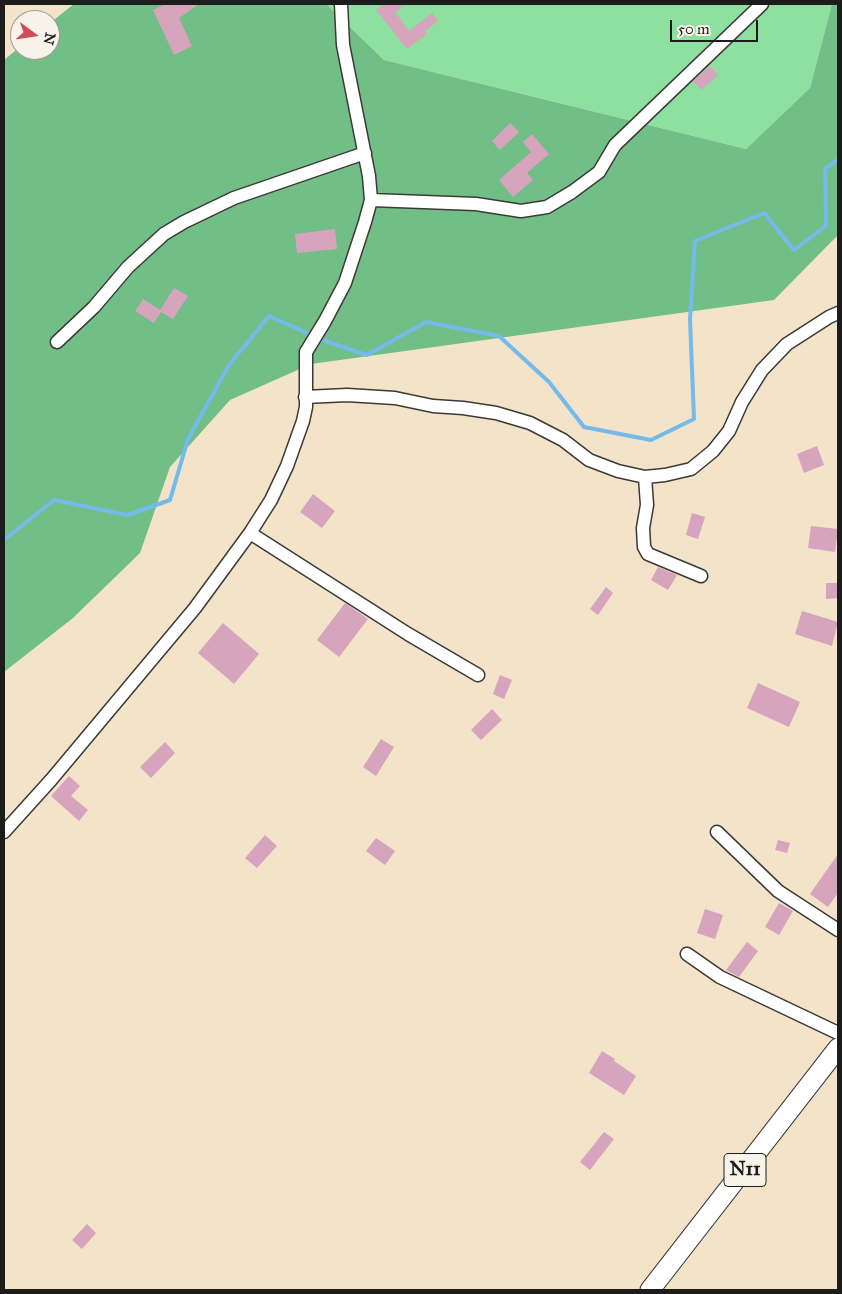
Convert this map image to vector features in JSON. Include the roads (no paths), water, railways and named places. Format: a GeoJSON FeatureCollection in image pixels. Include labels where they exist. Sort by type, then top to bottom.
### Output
{"type":"FeatureCollection","features":[{"type":"Feature","properties":{"kind":"highway","name":"N11"},"geometry":{"type":"LineString","coordinates":[[650,1290],[838,1048]]}},
{"type":"Feature","properties":{"kind":"street"},"geometry":{"type":"LineString","coordinates":[[4,832],[195,608],[250,533],[271,500],[287,466],[306,407],[304,397],[306,352],[345,283],[371,200],[365,153],[343,45],[340,4]]}},
{"type":"Feature","properties":{"kind":"street"},"geometry":{"type":"LineString","coordinates":[[371,200],[476,204],[521,211],[547,207],[572,192],[599,172],[615,146],[762,4]]}},
{"type":"Feature","properties":{"kind":"street"},"geometry":{"type":"LineString","coordinates":[[58,342],[94,306],[128,267],[164,234],[184,222],[234,198],[365,153]]}},
{"type":"Feature","properties":{"kind":"street"},"geometry":{"type":"LineString","coordinates":[[304,397],[347,395],[395,398],[433,406],[496,413],[530,423],[563,440],[589,460],[618,471],[645,477],[666,475],[691,469],[712,451],[729,432],[742,402],[762,370],[787,344],[838,313]]}},
{"type":"Feature","properties":{"kind":"street"},"geometry":{"type":"LineString","coordinates":[[645,477],[647,505],[643,528],[644,547],[648,554],[701,576]]}},
{"type":"Feature","properties":{"kind":"street"},"geometry":{"type":"LineString","coordinates":[[250,533],[408,634],[478,676]]}},
{"type":"Feature","properties":{"kind":"street"},"geometry":{"type":"LineString","coordinates":[[717,832],[778,891],[838,930]]}},
{"type":"Feature","properties":{"kind":"street"},"geometry":{"type":"LineString","coordinates":[[687,954],[720,977],[838,1032]]}},
{"type":"Feature","properties":{"kind":"waterway"},"geometry":{"type":"LineString","coordinates":[[4,540],[54,500],[128,515],[170,500],[188,439],[229,365],[269,316],[325,341],[367,355],[426,322],[499,336],[549,382],[584,427],[651,440],[694,419],[690,319],[695,241],[764,213],[794,250],[826,226],[825,169],[838,159]]}}]}
